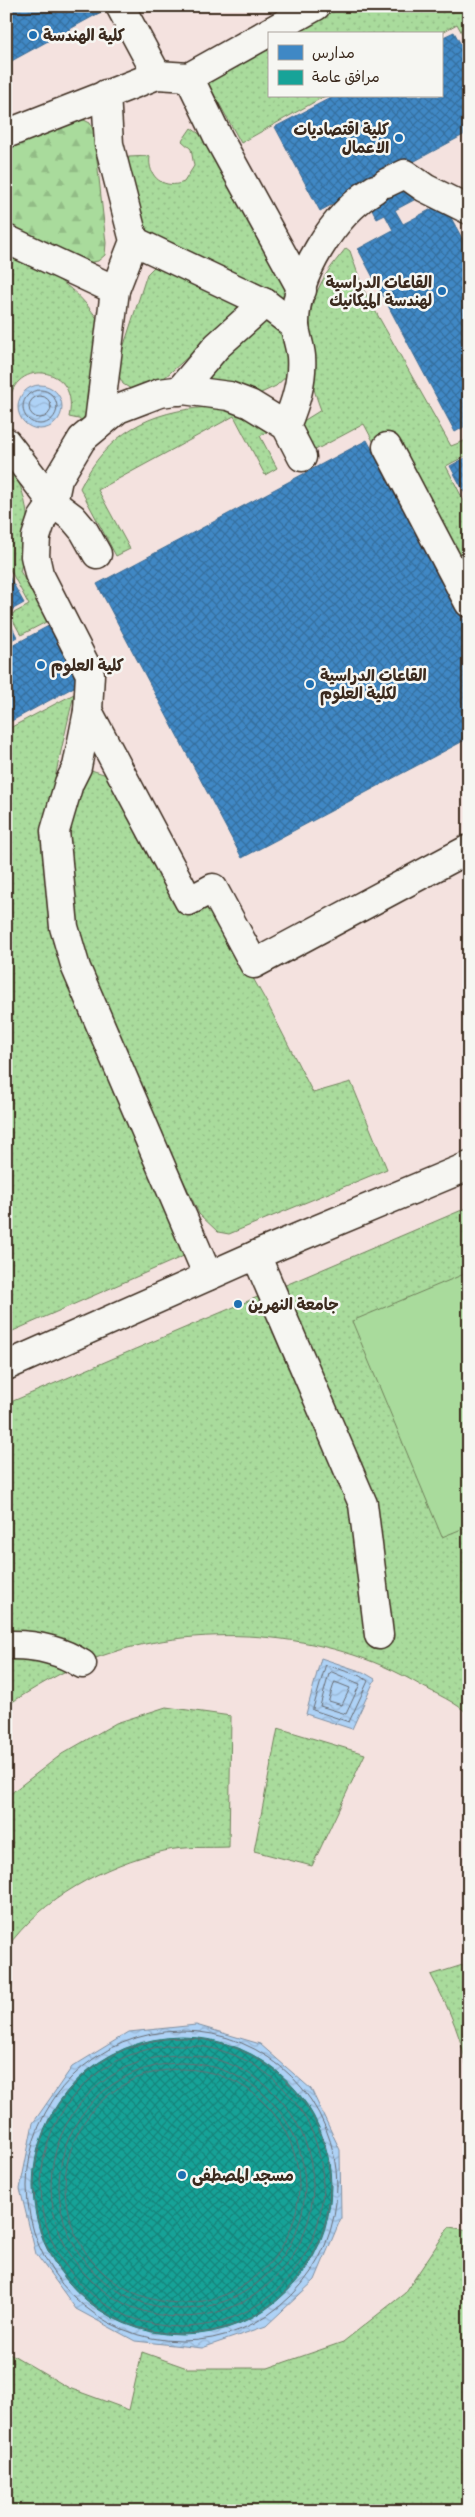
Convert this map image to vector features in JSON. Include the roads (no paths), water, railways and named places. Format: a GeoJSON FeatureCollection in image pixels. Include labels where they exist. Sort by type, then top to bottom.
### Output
{"type":"FeatureCollection","features":[{"type":"Feature","properties":{"kind":"street"},"geometry":{"type":"LineString","coordinates":[[120,6],[156,75]]}},
{"type":"Feature","properties":{"kind":"street"},"geometry":{"type":"LineString","coordinates":[[270,32],[316,6]]}},
{"type":"Feature","properties":{"kind":"street"},"geometry":{"type":"LineString","coordinates":[[6,134],[156,75],[190,77],[268,33]]}},
{"type":"Feature","properties":{"kind":"street"},"geometry":{"type":"LineString","coordinates":[[190,77],[219,139],[302,290]]}},
{"type":"Feature","properties":{"kind":"street"},"geometry":{"type":"LineString","coordinates":[[99,422],[115,290],[134,241],[109,144],[106,94]]}},
{"type":"Feature","properties":{"kind":"street"},"geometry":{"type":"LineString","coordinates":[[286,426],[299,389],[301,357],[295,326],[302,290],[309,269],[330,230],[362,197],[405,174],[425,188],[469,210]]}},
{"type":"Feature","properties":{"kind":"street"},"geometry":{"type":"LineString","coordinates":[[6,239],[115,290]]}},
{"type":"Feature","properties":{"kind":"street"},"geometry":{"type":"LineString","coordinates":[[134,241],[266,303],[295,326]]}},
{"type":"Feature","properties":{"kind":"street"},"geometry":{"type":"LineString","coordinates":[[179,391],[217,346],[266,303]]}},
{"type":"Feature","properties":{"kind":"street"},"geometry":{"type":"LineString","coordinates":[[208,1276],[76,968],[64,927],[55,831],[69,783],[77,767],[88,711],[90,674],[40,574],[35,556],[36,537],[42,519],[53,503],[58,479],[82,439],[99,422],[118,409],[138,399],[160,393],[179,391],[206,391],[229,396],[250,404],[286,426],[302,457]]}},
{"type":"Feature","properties":{"kind":"street"},"geometry":{"type":"LineString","coordinates":[[6,442],[53,503],[73,518],[84,531],[97,554]]}},
{"type":"Feature","properties":{"kind":"street"},"geometry":{"type":"LineString","coordinates":[[387,447],[469,603]]}},
{"type":"Feature","properties":{"kind":"street"},"geometry":{"type":"LineString","coordinates":[[88,711],[189,901],[213,888],[254,964],[469,849]]}},
{"type":"Feature","properties":{"kind":"street"},"geometry":{"type":"LineString","coordinates":[[6,1366],[256,1255],[469,1166]]}},
{"type":"Feature","properties":{"kind":"street"},"geometry":{"type":"LineString","coordinates":[[256,1255],[363,1504],[379,1635]]}},
{"type":"Feature","properties":{"kind":"street"},"geometry":{"type":"LineString","coordinates":[[6,1645],[31,1644],[59,1652],[82,1664]]}},
{"type":"Feature","properties":{"kind":"water"},"geometry":{"type":"Polygon","coordinates":[[[44,385],[56,391],[61,398],[61,416],[56,423],[49,428],[36,429],[28,426],[21,419],[18,403],[21,395],[28,388],[44,385]]]}},
{"type":"Feature","properties":{"kind":"water"},"geometry":{"type":"Polygon","coordinates":[[[321,1658],[363,1672],[375,1679],[352,1729],[306,1714],[321,1658]]]}},
{"type":"Feature","properties":{"kind":"water"},"geometry":{"type":"Polygon","coordinates":[[[196,2025],[260,2044],[311,2089],[340,2150],[341,2218],[315,2280],[266,2326],[202,2348],[135,2341],[76,2309],[36,2254],[20,2189],[33,2123],[72,2067],[129,2032],[196,2025]],[[192,2073],[145,2078],[105,2103],[78,2142],[69,2188],[79,2234],[108,2272],[149,2295],[196,2299],[241,2284],[275,2252],[294,2208],[293,2161],[273,2118],[237,2087],[192,2073]]]}},
{"type":"Feature","properties":{"kind":"place","name":"كلية الهندسة"},"geometry":{"type":"Point","coordinates":[33,35]}},
{"type":"Feature","properties":{"kind":"place","name":"كلية اقتصاديات الاعمال"},"geometry":{"type":"Point","coordinates":[399,138]}},
{"type":"Feature","properties":{"kind":"place","name":"القاعات الدراسية لهندسة الميكانيك"},"geometry":{"type":"Point","coordinates":[442,291]}},
{"type":"Feature","properties":{"kind":"place","name":"كلية العلوم"},"geometry":{"type":"Point","coordinates":[41,665]}},
{"type":"Feature","properties":{"kind":"place","name":"القاعات الدراسية لكلية العلوم"},"geometry":{"type":"Point","coordinates":[310,684]}},
{"type":"Feature","properties":{"kind":"place","name":"جامعة النهرين"},"geometry":{"type":"Point","coordinates":[238,1304]}},
{"type":"Feature","properties":{"kind":"place","name":"مسجد المصطفى"},"geometry":{"type":"Point","coordinates":[182,2175]}}]}
